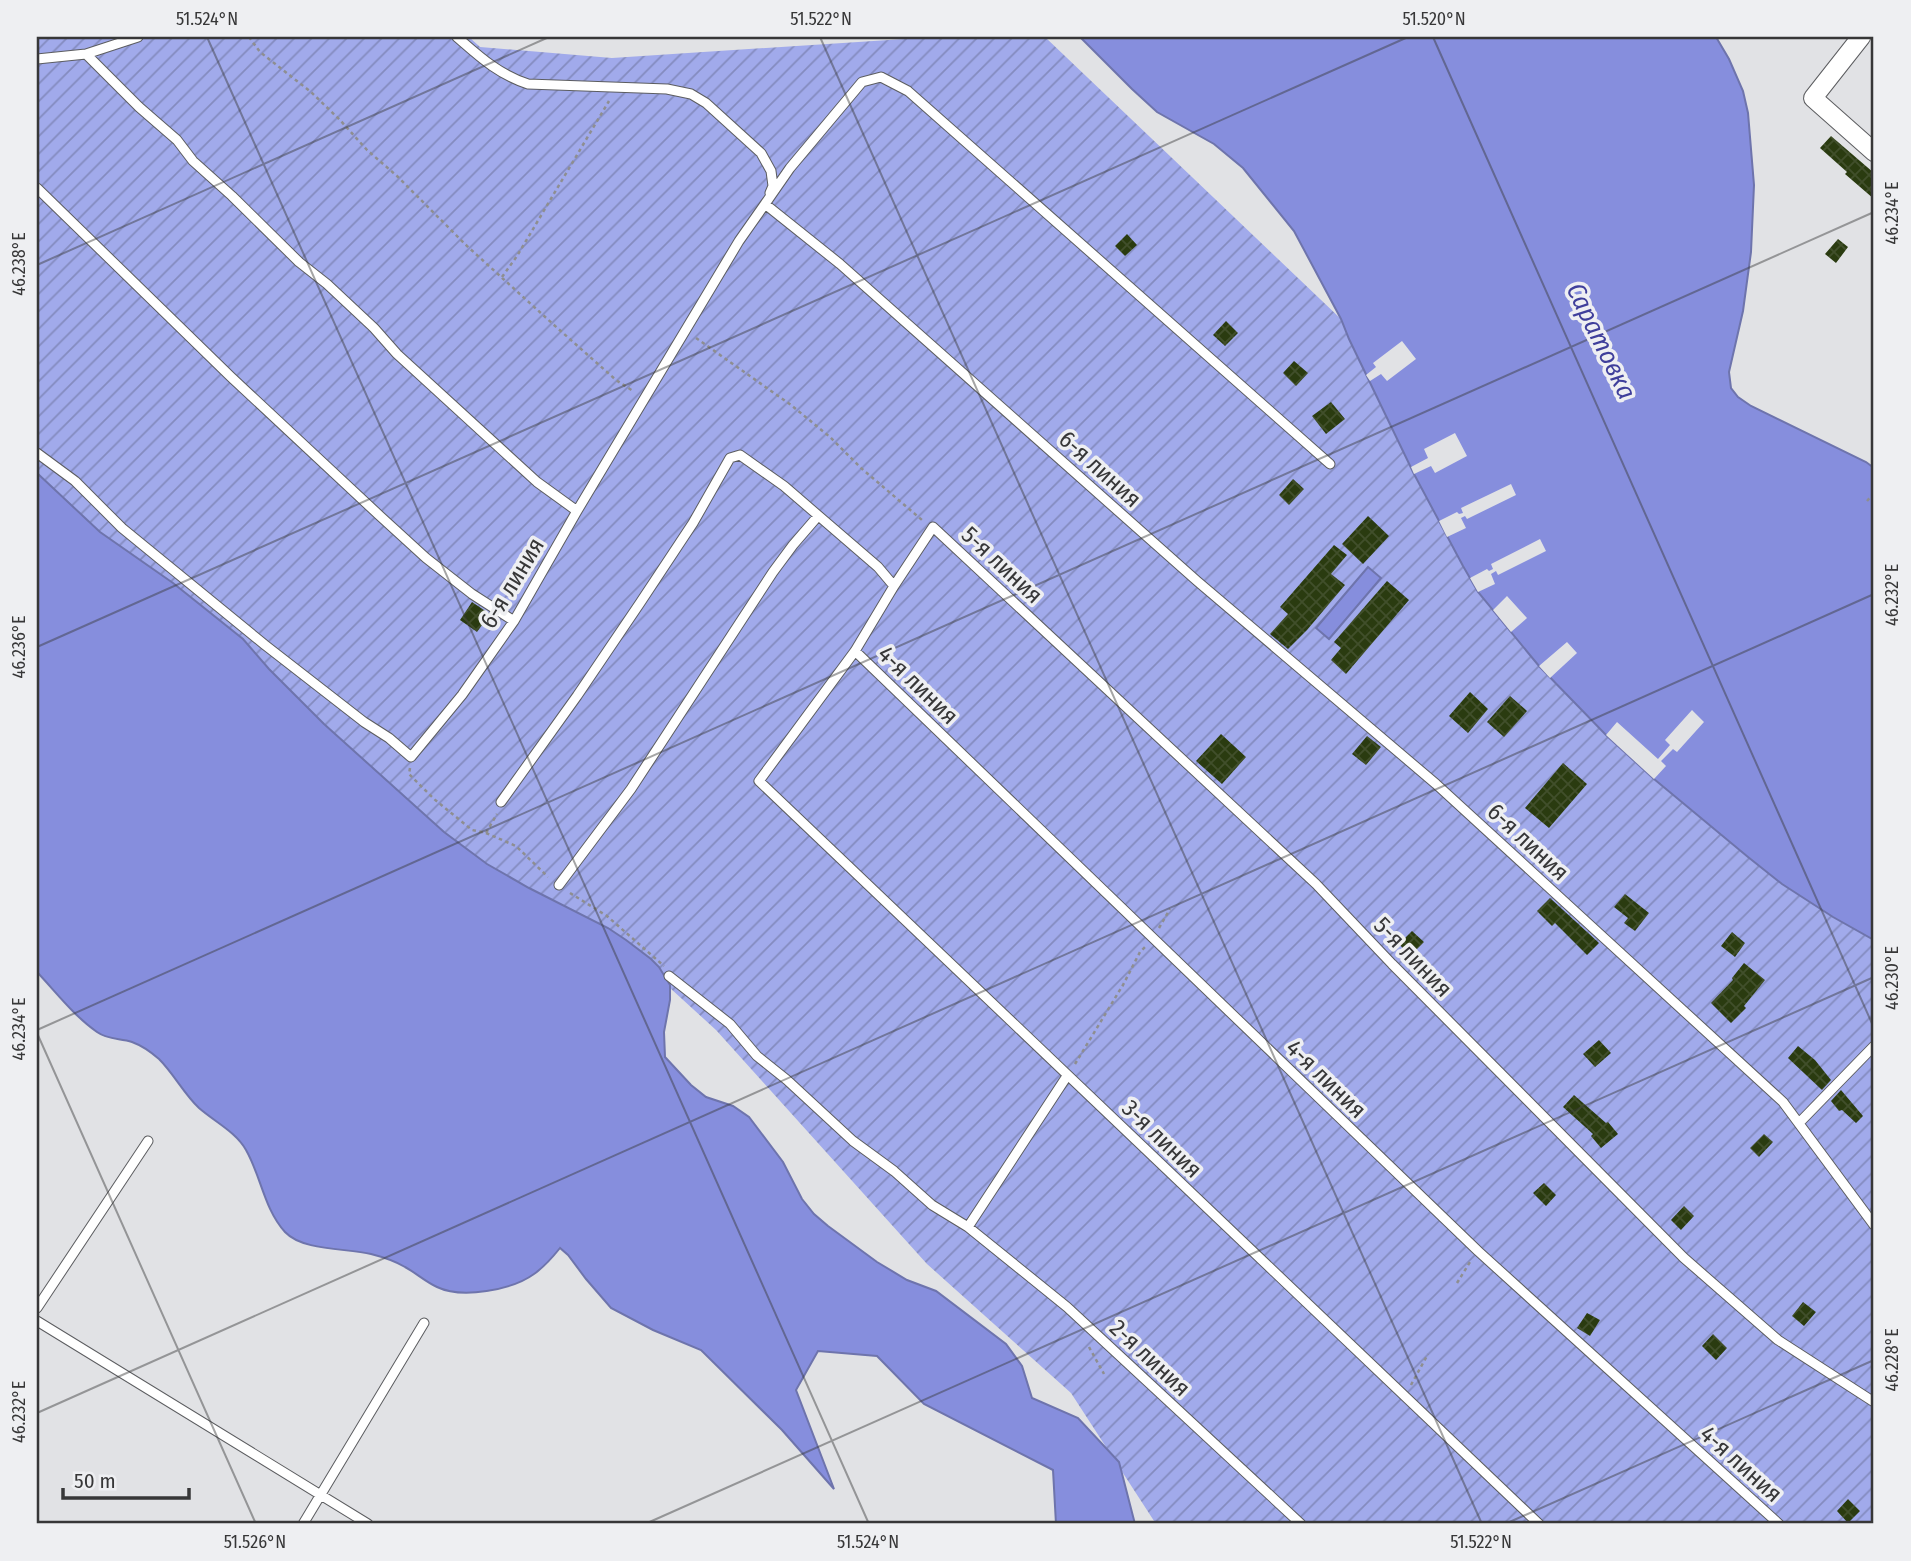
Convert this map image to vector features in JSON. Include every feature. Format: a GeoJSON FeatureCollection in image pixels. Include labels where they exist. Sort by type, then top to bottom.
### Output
{"type":"FeatureCollection","features":[{"type":"Feature","properties":{"kind":"street"},"geometry":{"type":"LineString","coordinates":[[1861,37],[1813,98],[1874,152]]}},
{"type":"Feature","properties":{"kind":"lane"},"geometry":{"type":"LineString","coordinates":[[37,59],[86,54],[138,37]]}},
{"type":"Feature","properties":{"kind":"lane"},"geometry":{"type":"LineString","coordinates":[[457,37],[492,68],[528,84],[667,89],[691,94],[706,103],[761,153],[771,171],[773,186],[765,204]]}},
{"type":"Feature","properties":{"kind":"lane"},"geometry":{"type":"LineString","coordinates":[[86,54],[299,262],[374,328],[397,355],[537,482],[577,511]]}},
{"type":"Feature","properties":{"kind":"lane"},"geometry":{"type":"LineString","coordinates":[[765,204],[790,168],[862,82],[881,76],[908,91],[1330,464]]}},
{"type":"Feature","properties":{"kind":"lane"},"geometry":{"type":"LineString","coordinates":[[37,188],[231,377],[426,558],[472,594],[514,621]]}},
{"type":"Feature","properties":{"kind":"lane","name":"6-я линия"},"geometry":{"type":"LineString","coordinates":[[411,757],[462,695],[514,621],[739,241],[765,204],[840,264],[1197,581],[1436,783],[1783,1102],[1874,1225]]}},
{"type":"Feature","properties":{"kind":"lane"},"geometry":{"type":"LineString","coordinates":[[37,453],[75,481],[122,527],[265,645],[411,757]]}},
{"type":"Feature","properties":{"kind":"lane"},"geometry":{"type":"LineString","coordinates":[[501,802],[640,603],[693,523],[730,458],[740,454],[755,464],[878,567],[894,586]]}},
{"type":"Feature","properties":{"kind":"lane"},"geometry":{"type":"LineString","coordinates":[[559,885],[631,789],[773,572],[818,516]]}},
{"type":"Feature","properties":{"kind":"lane"},"geometry":{"type":"LineString","coordinates":[[855,651],[933,527]]}},
{"type":"Feature","properties":{"kind":"lane","name":"5-я линия"},"geometry":{"type":"LineString","coordinates":[[933,527],[1316,884],[1401,974],[1684,1258],[1778,1340],[1874,1402]]}},
{"type":"Feature","properties":{"kind":"lane","name":"3-я линия"},"geometry":{"type":"LineString","coordinates":[[855,651],[759,781],[1539,1524]]}},
{"type":"Feature","properties":{"kind":"lane","name":"4-я линия"},"geometry":{"type":"LineString","coordinates":[[855,651],[1478,1251],[1779,1524]]}},
{"type":"Feature","properties":{"kind":"lane","name":"2-я линия"},"geometry":{"type":"LineString","coordinates":[[669,976],[730,1024],[757,1056],[853,1141],[894,1171],[932,1205],[968,1227],[1067,1307],[1301,1524]]}},
{"type":"Feature","properties":{"kind":"lane"},"geometry":{"type":"LineString","coordinates":[[1799,1123],[1874,1046]]}},
{"type":"Feature","properties":{"kind":"lane"},"geometry":{"type":"LineString","coordinates":[[968,1227],[1067,1076]]}},
{"type":"Feature","properties":{"kind":"lane"},"geometry":{"type":"LineString","coordinates":[[37,1308],[148,1141]]}},
{"type":"Feature","properties":{"kind":"lane"},"geometry":{"type":"LineString","coordinates":[[37,1321],[368,1524]]}},
{"type":"Feature","properties":{"kind":"lane"},"geometry":{"type":"LineString","coordinates":[[303,1524],[424,1323]]}},
{"type":"Feature","properties":{"kind":"path"},"geometry":{"type":"LineString","coordinates":[[248,37],[260,52],[311,92],[367,150],[502,277],[586,354],[644,400]]}},
{"type":"Feature","properties":{"kind":"path"},"geometry":{"type":"LineString","coordinates":[[502,277],[617,88]]}},
{"type":"Feature","properties":{"kind":"path"},"geometry":{"type":"LineString","coordinates":[[685,331],[791,405],[830,437],[908,510],[933,527]]}},
{"type":"Feature","properties":{"kind":"path"},"geometry":{"type":"LineString","coordinates":[[1867,501],[1874,493]]}},
{"type":"Feature","properties":{"kind":"path"},"geometry":{"type":"LineString","coordinates":[[411,757],[409,774],[422,788],[472,830],[516,846],[538,869],[607,916],[662,963],[669,976]]}},
{"type":"Feature","properties":{"kind":"path"},"geometry":{"type":"LineString","coordinates":[[486,833],[501,808],[501,802]]}},
{"type":"Feature","properties":{"kind":"path"},"geometry":{"type":"LineString","coordinates":[[1067,1076],[1124,985],[1140,952],[1153,939],[1170,909]]}},
{"type":"Feature","properties":{"kind":"path"},"geometry":{"type":"LineString","coordinates":[[1457,1283],[1478,1251]]}},
{"type":"Feature","properties":{"kind":"path"},"geometry":{"type":"LineString","coordinates":[[1405,1397],[1428,1354]]}},
{"type":"Feature","properties":{"kind":"shaded area"},"geometry":{"type":"Polygon","coordinates":[[[37,37],[469,37],[480,47],[612,58],[935,37],[1045,37],[1341,319],[1414,474],[1463,566],[1539,666],[1606,735],[1654,779],[1748,857],[1782,884],[1874,940],[1874,1524],[1156,1524],[1071,1393],[927,1264],[716,1030],[670,988],[651,959],[608,928],[487,864],[444,832],[324,724],[243,639],[173,583],[100,532],[37,473],[37,37]]]}},
{"type":"Feature","properties":{"kind":"water","name":"Саратовка"},"geometry":{"type":"Polygon","coordinates":[[[1080,37],[1716,37],[1743,91],[1748,113],[1754,185],[1751,252],[1743,311],[1729,372],[1731,388],[1751,406],[1874,468],[1874,940],[1782,884],[1748,857],[1654,779],[1606,735],[1539,666],[1478,592],[1463,566],[1414,474],[1341,319],[1294,231],[1243,168],[1214,144],[1157,112],[1080,37]]]}},
{"type":"Feature","properties":{"kind":"water"},"geometry":{"type":"Polygon","coordinates":[[[37,473],[100,532],[173,583],[243,639],[324,724],[444,832],[487,864],[608,928],[651,959],[670,985],[664,1032],[665,1057],[706,1097],[733,1106],[749,1117],[783,1162],[802,1199],[828,1226],[877,1262],[907,1280],[936,1291],[1006,1344],[1022,1366],[1032,1398],[1078,1418],[1119,1462],[1135,1524],[1056,1524],[1053,1470],[924,1404],[877,1356],[818,1351],[796,1390],[834,1489],[782,1430],[701,1350],[653,1330],[611,1308],[560,1248],[525,1280],[487,1291],[460,1292],[437,1287],[384,1258],[314,1246],[285,1232],[272,1213],[251,1160],[237,1138],[199,1108],[156,1056],[136,1044],[97,1032],[73,1011],[37,972],[37,473]]]}},
{"type":"Feature","properties":{"kind":"water"},"geometry":{"type":"Polygon","coordinates":[[[1368,567],[1381,578],[1329,639],[1316,628],[1368,567]]]}},
{"type":"Feature","properties":{"kind":"pier"},"geometry":{"type":"Polygon","coordinates":[[[1402,341],[1416,359],[1387,381],[1381,374],[1370,381],[1366,375],[1376,367],[1373,363],[1402,341]]]}},
{"type":"Feature","properties":{"kind":"pier"},"geometry":{"type":"Polygon","coordinates":[[[1455,433],[1467,456],[1435,473],[1431,466],[1414,474],[1411,467],[1428,458],[1424,449],[1455,433]]]}},
{"type":"Feature","properties":{"kind":"pier"},"geometry":{"type":"Polygon","coordinates":[[[1511,484],[1516,495],[1467,519],[1465,516],[1461,518],[1466,528],[1447,537],[1439,521],[1457,512],[1463,513],[1461,508],[1511,484]]]}},
{"type":"Feature","properties":{"kind":"pier"},"geometry":{"type":"Polygon","coordinates":[[[1540,539],[1546,551],[1498,575],[1496,571],[1491,574],[1495,584],[1478,592],[1470,578],[1487,569],[1493,569],[1491,564],[1540,539]]]}},
{"type":"Feature","properties":{"kind":"pier"},"geometry":{"type":"Polygon","coordinates":[[[1507,596],[1527,618],[1511,632],[1493,610],[1507,596]]]}},
{"type":"Feature","properties":{"kind":"pier"},"geometry":{"type":"Polygon","coordinates":[[[1567,642],[1577,653],[1550,678],[1539,666],[1567,642]]]}},
{"type":"Feature","properties":{"kind":"pier"},"geometry":{"type":"Polygon","coordinates":[[[1692,710],[1704,722],[1677,752],[1673,749],[1661,761],[1666,766],[1654,779],[1606,735],[1617,722],[1658,759],[1670,745],[1665,740],[1692,710]]]}},
{"type":"Feature","properties":{"kind":"building"},"geometry":{"type":"Polygon","coordinates":[[[1831,136],[1874,173],[1874,199],[1820,148],[1831,136]]]}},
{"type":"Feature","properties":{"kind":"building"},"geometry":{"type":"Polygon","coordinates":[[[1127,234],[1137,245],[1125,256],[1115,246],[1127,234]]]}},
{"type":"Feature","properties":{"kind":"building"},"geometry":{"type":"Polygon","coordinates":[[[1838,239],[1848,247],[1836,263],[1825,254],[1838,239]]]}},
{"type":"Feature","properties":{"kind":"building"},"geometry":{"type":"Polygon","coordinates":[[[1226,321],[1238,333],[1225,346],[1213,335],[1226,321]]]}},
{"type":"Feature","properties":{"kind":"building"},"geometry":{"type":"Polygon","coordinates":[[[1294,361],[1308,373],[1296,386],[1283,373],[1294,361]]]}},
{"type":"Feature","properties":{"kind":"building"},"geometry":{"type":"Polygon","coordinates":[[[1331,402],[1345,419],[1326,434],[1312,416],[1331,402]]]}},
{"type":"Feature","properties":{"kind":"building"},"geometry":{"type":"Polygon","coordinates":[[[1293,479],[1304,489],[1289,505],[1279,495],[1293,479]]]}},
{"type":"Feature","properties":{"kind":"building"},"geometry":{"type":"Polygon","coordinates":[[[1368,516],[1389,536],[1363,564],[1342,544],[1368,516]]]}},
{"type":"Feature","properties":{"kind":"building"},"geometry":{"type":"Polygon","coordinates":[[[1334,545],[1347,555],[1331,574],[1345,585],[1288,649],[1270,634],[1288,614],[1280,607],[1334,545]]]}},
{"type":"Feature","properties":{"kind":"building"},"geometry":{"type":"Polygon","coordinates":[[[1387,581],[1409,600],[1346,674],[1331,660],[1341,648],[1334,642],[1387,581]]]}},
{"type":"Feature","properties":{"kind":"building"},"geometry":{"type":"Polygon","coordinates":[[[472,602],[490,614],[477,632],[460,620],[472,602]]]}},
{"type":"Feature","properties":{"kind":"building"},"geometry":{"type":"Polygon","coordinates":[[[1470,692],[1488,709],[1468,733],[1449,716],[1470,692]]]}},
{"type":"Feature","properties":{"kind":"building"},"geometry":{"type":"Polygon","coordinates":[[[1510,696],[1527,711],[1504,737],[1487,722],[1510,696]]]}},
{"type":"Feature","properties":{"kind":"building"},"geometry":{"type":"Polygon","coordinates":[[[1221,734],[1246,757],[1222,784],[1196,761],[1221,734]]]}},
{"type":"Feature","properties":{"kind":"building"},"geometry":{"type":"Polygon","coordinates":[[[1367,736],[1381,747],[1366,765],[1352,754],[1367,736]]]}},
{"type":"Feature","properties":{"kind":"building"},"geometry":{"type":"Polygon","coordinates":[[[1563,763],[1587,784],[1549,828],[1525,808],[1563,763]]]}},
{"type":"Feature","properties":{"kind":"building"},"geometry":{"type":"Polygon","coordinates":[[[1625,894],[1649,913],[1635,931],[1624,923],[1628,918],[1614,907],[1625,894]]]}},
{"type":"Feature","properties":{"kind":"building"},"geometry":{"type":"Polygon","coordinates":[[[1550,898],[1599,943],[1587,955],[1555,923],[1552,926],[1537,911],[1550,898]]]}},
{"type":"Feature","properties":{"kind":"building"},"geometry":{"type":"Polygon","coordinates":[[[1412,931],[1424,942],[1410,956],[1399,944],[1412,931]]]}},
{"type":"Feature","properties":{"kind":"building"},"geometry":{"type":"Polygon","coordinates":[[[1732,932],[1745,943],[1735,957],[1721,946],[1732,932]]]}},
{"type":"Feature","properties":{"kind":"building"},"geometry":{"type":"Polygon","coordinates":[[[1744,963],[1765,980],[1744,1006],[1746,1008],[1731,1023],[1711,1003],[1733,980],[1744,963]]]}},
{"type":"Feature","properties":{"kind":"building"},"geometry":{"type":"Polygon","coordinates":[[[1599,1040],[1611,1053],[1595,1067],[1583,1054],[1599,1040]]]}},
{"type":"Feature","properties":{"kind":"building"},"geometry":{"type":"Polygon","coordinates":[[[1798,1046],[1815,1060],[1831,1080],[1822,1090],[1788,1058],[1798,1046]]]}},
{"type":"Feature","properties":{"kind":"building"},"geometry":{"type":"Polygon","coordinates":[[[1841,1090],[1863,1116],[1856,1123],[1842,1110],[1839,1111],[1831,1101],[1841,1090]]]}},
{"type":"Feature","properties":{"kind":"building"},"geometry":{"type":"Polygon","coordinates":[[[1574,1095],[1608,1122],[1618,1134],[1601,1148],[1591,1136],[1593,1134],[1563,1107],[1574,1095]]]}},
{"type":"Feature","properties":{"kind":"building"},"geometry":{"type":"Polygon","coordinates":[[[1764,1134],[1773,1142],[1759,1157],[1750,1148],[1764,1134]]]}},
{"type":"Feature","properties":{"kind":"building"},"geometry":{"type":"Polygon","coordinates":[[[1544,1183],[1556,1195],[1546,1206],[1533,1193],[1544,1183]]]}},
{"type":"Feature","properties":{"kind":"building"},"geometry":{"type":"Polygon","coordinates":[[[1684,1206],[1694,1216],[1681,1230],[1671,1220],[1684,1206]]]}},
{"type":"Feature","properties":{"kind":"building"},"geometry":{"type":"Polygon","coordinates":[[[1803,1302],[1816,1312],[1804,1326],[1792,1316],[1803,1302]]]}},
{"type":"Feature","properties":{"kind":"building"},"geometry":{"type":"Polygon","coordinates":[[[1587,1313],[1600,1320],[1590,1336],[1577,1328],[1587,1313]]]}},
{"type":"Feature","properties":{"kind":"building"},"geometry":{"type":"Polygon","coordinates":[[[1713,1334],[1727,1348],[1716,1360],[1702,1346],[1713,1334]]]}},
{"type":"Feature","properties":{"kind":"building"},"geometry":{"type":"Polygon","coordinates":[[[1848,1499],[1860,1511],[1848,1523],[1837,1511],[1848,1499]]]}}]}
